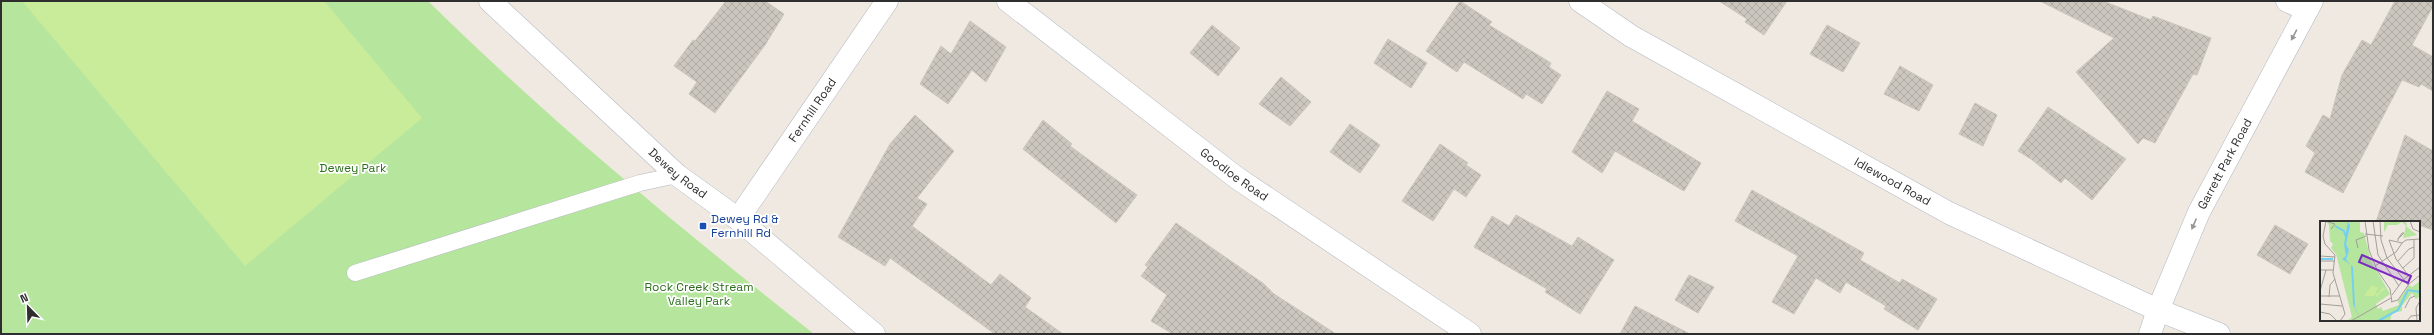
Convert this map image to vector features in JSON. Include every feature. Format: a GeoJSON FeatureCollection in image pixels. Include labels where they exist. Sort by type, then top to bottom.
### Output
{"type":"FeatureCollection","features":[{"type":"Feature","properties":{"kind":"street","name":"Dewey Road"},"geometry":{"type":"LineString","coordinates":[[490,1],[677,175],[738,219],[874,334]]}},
{"type":"Feature","properties":{"kind":"street","name":"Fernhill Road"},"geometry":{"type":"LineString","coordinates":[[738,219],[887,1]]}},
{"type":"Feature","properties":{"kind":"street","name":"Goodloe Road"},"geometry":{"type":"LineString","coordinates":[[1008,1],[1237,178],[1470,334]]}},
{"type":"Feature","properties":{"kind":"street","name":"Idlewood Road"},"geometry":{"type":"LineString","coordinates":[[1580,1],[1631,36],[1949,213],[2158,310],[2220,334]]}},
{"type":"Feature","properties":{"kind":"street"},"geometry":{"type":"LineString","coordinates":[[2287,1],[2310,6]]}},
{"type":"Feature","properties":{"kind":"street","name":"Garrett Park Road"},"geometry":{"type":"LineString","coordinates":[[2150,334],[2158,310],[2199,212],[2310,6]]}},
{"type":"Feature","properties":{"kind":"lane"},"geometry":{"type":"LineString","coordinates":[[355,273],[640,184],[677,175]]}},
{"type":"Feature","properties":{"kind":"green space","name":"Dewey Park"},"geometry":{"type":"Polygon","coordinates":[[[1,1],[428,1],[568,131],[616,173],[814,334],[1,334],[1,1]]]}},
{"type":"Feature","properties":{"kind":"green space"},"geometry":{"type":"Polygon","coordinates":[[[22,1],[324,1],[422,118],[245,266],[22,1]]]}},
{"type":"Feature","properties":{"kind":"building"},"geometry":{"type":"Polygon","coordinates":[[[726,1],[765,1],[784,14],[765,45],[715,113],[689,94],[697,82],[674,66],[693,40],[695,41],[726,1]]]}},
{"type":"Feature","properties":{"kind":"building"},"geometry":{"type":"Polygon","coordinates":[[[1460,1],[1492,22],[1489,25],[1551,63],[1549,67],[1561,75],[1542,104],[1526,94],[1523,99],[1464,62],[1457,72],[1426,51],[1460,1]]]}},
{"type":"Feature","properties":{"kind":"building"},"geometry":{"type":"Polygon","coordinates":[[[1719,1],[1787,1],[1764,35],[1745,22],[1747,19],[1719,1]]]}},
{"type":"Feature","properties":{"kind":"building"},"geometry":{"type":"Polygon","coordinates":[[[2040,1],[2103,1],[2151,20],[2153,16],[2211,38],[2197,75],[2193,74],[2155,143],[2143,138],[2138,144],[2076,72],[2114,38],[2040,1]]]}},
{"type":"Feature","properties":{"kind":"building"},"geometry":{"type":"Polygon","coordinates":[[[2395,1],[2433,1],[2433,6],[2412,45],[2433,57],[2433,91],[2421,84],[2419,87],[2402,80],[2343,193],[2305,172],[2315,153],[2306,146],[2323,115],[2330,119],[2342,75],[2362,40],[2371,45],[2395,1]]]}},
{"type":"Feature","properties":{"kind":"building"},"geometry":{"type":"Polygon","coordinates":[[[970,21],[1006,47],[986,82],[972,70],[948,104],[920,84],[941,46],[951,54],[970,21]]]}},
{"type":"Feature","properties":{"kind":"building"},"geometry":{"type":"Polygon","coordinates":[[[1212,25],[1240,48],[1218,76],[1190,53],[1212,25]]]}},
{"type":"Feature","properties":{"kind":"building"},"geometry":{"type":"Polygon","coordinates":[[[1827,25],[1860,43],[1843,72],[1810,54],[1827,25]]]}},
{"type":"Feature","properties":{"kind":"building"},"geometry":{"type":"Polygon","coordinates":[[[1388,39],[1427,63],[1411,88],[1374,63],[1388,39]]]}},
{"type":"Feature","properties":{"kind":"building"},"geometry":{"type":"Polygon","coordinates":[[[1900,66],[1933,85],[1919,111],[1884,94],[1900,66]]]}},
{"type":"Feature","properties":{"kind":"building"},"geometry":{"type":"Polygon","coordinates":[[[1281,77],[1311,102],[1290,126],[1259,104],[1281,77]]]}},
{"type":"Feature","properties":{"kind":"building"},"geometry":{"type":"Polygon","coordinates":[[[1607,91],[1639,109],[1632,121],[1701,163],[1684,191],[1615,151],[1602,173],[1572,152],[1607,91]]]}},
{"type":"Feature","properties":{"kind":"building"},"geometry":{"type":"Polygon","coordinates":[[[1975,103],[1997,115],[1983,146],[1959,134],[1975,103]]]}},
{"type":"Feature","properties":{"kind":"building"},"geometry":{"type":"Polygon","coordinates":[[[2048,107],[2126,159],[2092,200],[2065,178],[2061,183],[2031,159],[2018,151],[2048,107]]]}},
{"type":"Feature","properties":{"kind":"building"},"geometry":{"type":"Polygon","coordinates":[[[915,115],[954,151],[917,198],[927,204],[912,226],[991,285],[1000,274],[1031,298],[1025,307],[1063,334],[995,334],[890,258],[885,266],[838,237],[890,144],[915,115]]]}},
{"type":"Feature","properties":{"kind":"building"},"geometry":{"type":"Polygon","coordinates":[[[1043,120],[1072,144],[1070,146],[1137,195],[1116,223],[1023,149],[1043,120]]]}},
{"type":"Feature","properties":{"kind":"building"},"geometry":{"type":"Polygon","coordinates":[[[1350,124],[1380,145],[1360,173],[1330,152],[1350,124]]]}},
{"type":"Feature","properties":{"kind":"building"},"geometry":{"type":"Polygon","coordinates":[[[2405,135],[2433,151],[2433,230],[2420,225],[2420,221],[2376,221],[2405,135]]]}},
{"type":"Feature","properties":{"kind":"building"},"geometry":{"type":"Polygon","coordinates":[[[1440,144],[1468,163],[1466,165],[1481,175],[1466,197],[1454,189],[1433,221],[1402,201],[1440,144]]]}},
{"type":"Feature","properties":{"kind":"building"},"geometry":{"type":"Polygon","coordinates":[[[1752,190],[1864,253],[1860,260],[1900,283],[1902,279],[1937,299],[1918,330],[1884,309],[1886,306],[1846,282],[1840,293],[1816,278],[1794,314],[1772,302],[1798,256],[1735,221],[1752,190]]]}},
{"type":"Feature","properties":{"kind":"building"},"geometry":{"type":"Polygon","coordinates":[[[1516,215],[1572,246],[1578,237],[1614,260],[1580,314],[1545,292],[1547,289],[1474,247],[1492,216],[1509,226],[1516,215]]]}},
{"type":"Feature","properties":{"kind":"building"},"geometry":{"type":"Polygon","coordinates":[[[1176,223],[1264,284],[1274,294],[1336,334],[1173,334],[1151,321],[1167,295],[1141,276],[1148,267],[1145,265],[1176,223]]]}},
{"type":"Feature","properties":{"kind":"building"},"geometry":{"type":"Polygon","coordinates":[[[2275,225],[2308,244],[2290,274],[2257,255],[2275,225]]]}},
{"type":"Feature","properties":{"kind":"building"},"geometry":{"type":"Polygon","coordinates":[[[1689,275],[1714,287],[1698,313],[1675,300],[1689,275]]]}},
{"type":"Feature","properties":{"kind":"building"},"geometry":{"type":"Polygon","coordinates":[[[1635,306],[1690,334],[1620,334],[1635,306]]]}},
{"type":"Feature","properties":{"kind":"place","name":"Dewey Rd & Fernhill Rd"},"geometry":{"type":"Point","coordinates":[703,226]}},
{"type":"Feature","properties":{"kind":"park label","name":"Rock Creek Stream Valley Park"},"geometry":{"type":"Point","coordinates":[699,294]}}]}
